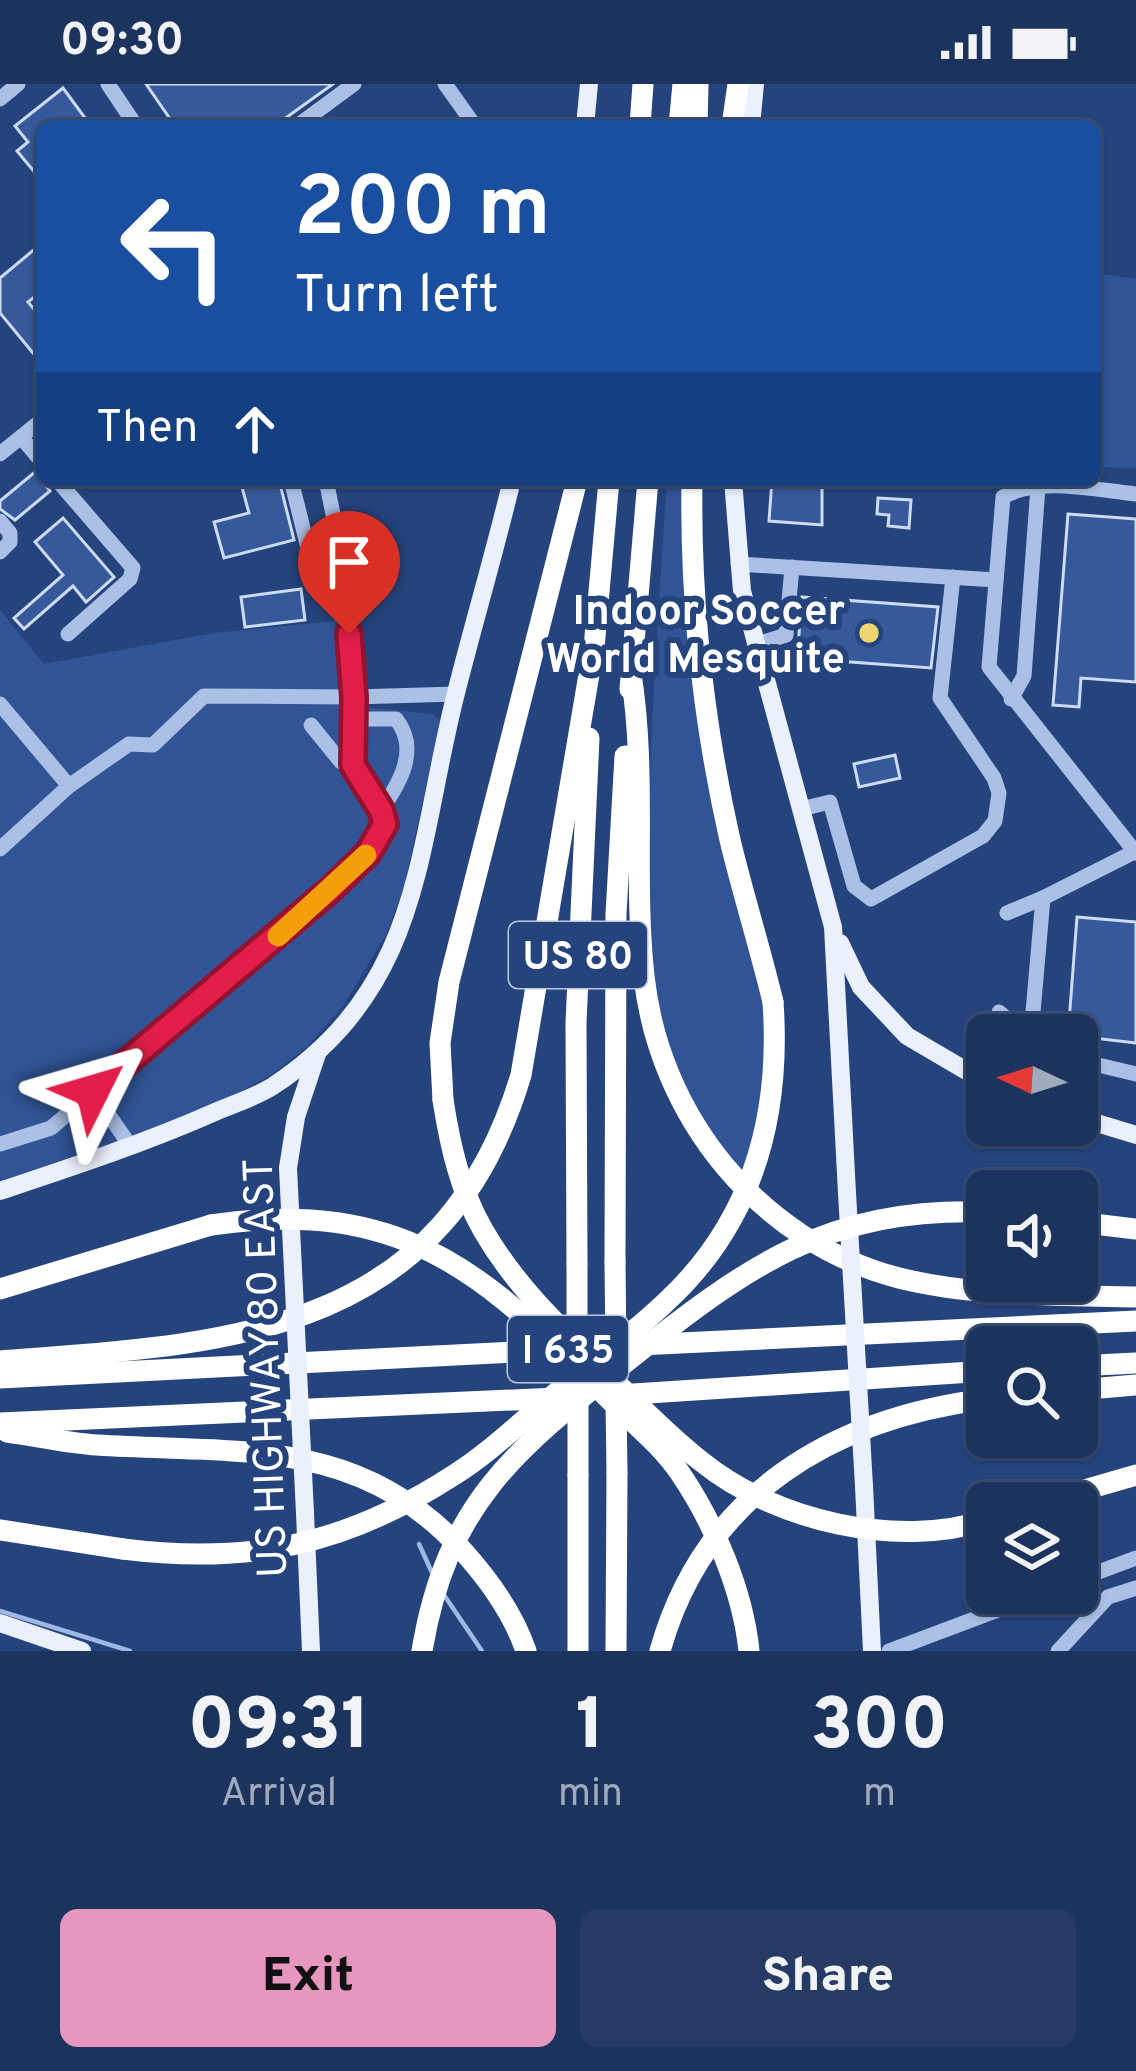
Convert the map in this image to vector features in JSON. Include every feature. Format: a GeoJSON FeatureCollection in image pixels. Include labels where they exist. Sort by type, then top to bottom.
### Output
{"type":"FeatureCollection","features":[{"type":"Feature","properties":{"kind":"highway"},"geometry":{"type":"LineString","coordinates":[[640,120],[643,84]]}},
{"type":"Feature","properties":{"kind":"highway"},"geometry":{"type":"LineString","coordinates":[[680,120],[683,84]]}},
{"type":"Feature","properties":{"kind":"highway"},"geometry":{"type":"LineString","coordinates":[[697,120],[698,84]]}},
{"type":"Feature","properties":{"kind":"highway"},"geometry":{"type":"LineString","coordinates":[[734,120],[737,84]]}},
{"type":"Feature","properties":{"kind":"highway"},"geometry":{"type":"LineString","coordinates":[[575,486],[449,982],[440,1042],[443,1100],[458,1175],[480,1226],[512,1276],[593,1360],[704,1463],[743,1490],[861,1528],[916,1534],[966,1526]]}},
{"type":"Feature","properties":{"kind":"highway","name":"US 80"},"geometry":{"type":"LineString","coordinates":[[578,1651],[576,1023],[594,645],[607,486]]}},
{"type":"Feature","properties":{"kind":"highway","name":"US 80"},"geometry":{"type":"LineString","coordinates":[[616,1651],[616,914],[647,486]]}},
{"type":"Feature","properties":{"kind":"highway"},"geometry":{"type":"LineString","coordinates":[[0,1530],[123,1549],[248,1555],[328,1538],[387,1513],[456,1474],[666,1303],[734,1215],[759,1156],[772,1103],[776,1049],[772,1002],[730,842],[706,704],[694,618],[692,486]]}},
{"type":"Feature","properties":{"kind":"highway"},"geometry":{"type":"LineString","coordinates":[[706,704],[707,486]]}},
{"type":"Feature","properties":{"kind":"highway"},"geometry":{"type":"LineString","coordinates":[[0,1361],[186,1343],[285,1324],[373,1282],[434,1232],[461,1200],[499,1138],[521,1075],[594,645]]}},
{"type":"Feature","properties":{"kind":"highway"},"geometry":{"type":"LineString","coordinates":[[631,674],[638,722],[646,996],[668,1074],[715,1155],[778,1218],[828,1251],[866,1268],[966,1290],[1136,1297]]}},
{"type":"Feature","properties":{"kind":"highway"},"geometry":{"type":"LineString","coordinates":[[422,1651],[439,1577],[464,1520],[497,1475],[544,1427],[706,1298],[777,1254],[826,1233],[915,1213],[966,1212]]}},
{"type":"Feature","properties":{"kind":"highway"},"geometry":{"type":"LineString","coordinates":[[0,1289],[211,1225],[269,1216],[351,1224],[409,1242],[456,1265],[508,1304],[678,1469],[705,1516],[734,1588],[749,1651]]}},
{"type":"Feature","properties":{"kind":"highway"},"geometry":{"type":"LineString","coordinates":[[1098,1224],[1136,1228]]}},
{"type":"Feature","properties":{"kind":"highway","name":"I 635"},"geometry":{"type":"LineString","coordinates":[[0,1378],[1136,1321]]}},
{"type":"Feature","properties":{"kind":"highway"},"geometry":{"type":"LineString","coordinates":[[1098,1365],[1136,1364]]}},
{"type":"Feature","properties":{"kind":"highway","name":"I 635"},"geometry":{"type":"LineString","coordinates":[[0,1427],[966,1372]]}},
{"type":"Feature","properties":{"kind":"highway"},"geometry":{"type":"LineString","coordinates":[[1098,1388],[1136,1385]]}},
{"type":"Feature","properties":{"kind":"highway"},"geometry":{"type":"LineString","coordinates":[[661,1651],[677,1603],[694,1572],[734,1518],[780,1476],[810,1454],[872,1423],[966,1402]]}},
{"type":"Feature","properties":{"kind":"highway"},"geometry":{"type":"LineString","coordinates":[[0,1427],[95,1444],[273,1452],[351,1473],[423,1513],[456,1544],[496,1592],[526,1651]]}},
{"type":"Feature","properties":{"kind":"highway"},"geometry":{"type":"LineString","coordinates":[[1098,1486],[1136,1475]]}},
{"type":"Feature","properties":{"kind":"main road"},"geometry":{"type":"LineString","coordinates":[[587,120],[590,84]]}},
{"type":"Feature","properties":{"kind":"main road"},"geometry":{"type":"LineString","coordinates":[[752,120],[755,84]]}},
{"type":"Feature","properties":{"kind":"main road","name":"US HIGHWAY 80 EAST"},"geometry":{"type":"LineString","coordinates":[[311,1651],[288,1168],[296,1117],[320,1047],[371,991],[402,929],[511,486]]}},
{"type":"Feature","properties":{"kind":"main road"},"geometry":{"type":"LineString","coordinates":[[734,486],[738,564],[755,645],[833,927],[860,987],[907,1036],[966,1071]]}},
{"type":"Feature","properties":{"kind":"main road"},"geometry":{"type":"LineString","coordinates":[[833,927],[872,1651]]}},
{"type":"Feature","properties":{"kind":"main road"},"geometry":{"type":"LineString","coordinates":[[0,1191],[131,1147],[272,1087],[320,1047]]}},
{"type":"Feature","properties":{"kind":"main road"},"geometry":{"type":"LineString","coordinates":[[1098,1123],[1136,1135]]}},
{"type":"Feature","properties":{"kind":"main road"},"geometry":{"type":"LineString","coordinates":[[0,1623],[82,1651]]}},
{"type":"Feature","properties":{"kind":"street"},"geometry":{"type":"LineString","coordinates":[[0,99],[18,84]]}},
{"type":"Feature","properties":{"kind":"street"},"geometry":{"type":"LineString","coordinates":[[108,84],[132,120]]}},
{"type":"Feature","properties":{"kind":"street"},"geometry":{"type":"LineString","coordinates":[[305,120],[354,84]]}},
{"type":"Feature","properties":{"kind":"street"},"geometry":{"type":"LineString","coordinates":[[445,84],[471,120]]}},
{"type":"Feature","properties":{"kind":"street"},"geometry":{"type":"LineString","coordinates":[[0,454],[36,425]]}},
{"type":"Feature","properties":{"kind":"street"},"geometry":{"type":"LineString","coordinates":[[21,437],[36,455]]}},
{"type":"Feature","properties":{"kind":"street"},"geometry":{"type":"LineString","coordinates":[[62,486],[133,568],[130,580],[68,634]]}},
{"type":"Feature","properties":{"kind":"street"},"geometry":{"type":"LineString","coordinates":[[292,486],[308,548],[339,543]]}},
{"type":"Feature","properties":{"kind":"street"},"geometry":{"type":"LineString","coordinates":[[0,1144],[52,1128],[270,943],[368,853],[385,824],[353,765],[354,697],[339,543],[327,486]]}},
{"type":"Feature","properties":{"kind":"street"},"geometry":{"type":"LineString","coordinates":[[1007,913],[1135,852],[989,667],[1003,496],[1018,488],[1038,487],[1136,494]]}},
{"type":"Feature","properties":{"kind":"street"},"geometry":{"type":"LineString","coordinates":[[1011,699],[1024,676],[1038,487]]}},
{"type":"Feature","properties":{"kind":"street"},"geometry":{"type":"LineString","coordinates":[[0,521],[10,533],[10,542],[0,552]]}},
{"type":"Feature","properties":{"kind":"street"},"geometry":{"type":"LineString","coordinates":[[738,564],[996,580]]}},
{"type":"Feature","properties":{"kind":"street"},"geometry":{"type":"LineString","coordinates":[[755,645],[786,634],[792,567]]}},
{"type":"Feature","properties":{"kind":"street"},"geometry":{"type":"LineString","coordinates":[[801,809],[830,802],[854,886],[871,899],[983,836],[995,821],[999,793],[994,778],[940,698],[953,577]]}},
{"type":"Feature","properties":{"kind":"street"},"geometry":{"type":"LineString","coordinates":[[0,849],[70,786],[129,744],[153,745],[204,696],[456,694]]}},
{"type":"Feature","properties":{"kind":"street"},"geometry":{"type":"LineString","coordinates":[[0,704],[70,786]]}},
{"type":"Feature","properties":{"kind":"street"},"geometry":{"type":"LineString","coordinates":[[352,719],[396,719],[402,726],[408,754],[400,784],[381,810]]}},
{"type":"Feature","properties":{"kind":"street"},"geometry":{"type":"LineString","coordinates":[[311,725],[341,762],[353,765]]}},
{"type":"Feature","properties":{"kind":"street"},"geometry":{"type":"LineString","coordinates":[[1031,1014],[1043,898]]}},
{"type":"Feature","properties":{"kind":"street"},"geometry":{"type":"LineString","coordinates":[[1098,1068],[1136,1074]]}},
{"type":"Feature","properties":{"kind":"street"},"geometry":{"type":"LineString","coordinates":[[93,1091],[131,1147]]}},
{"type":"Feature","properties":{"kind":"street"},"geometry":{"type":"LineString","coordinates":[[1098,1572],[1136,1558]]}},
{"type":"Feature","properties":{"kind":"street"},"geometry":{"type":"LineString","coordinates":[[1058,1651],[1108,1597],[1136,1588]]}},
{"type":"Feature","properties":{"kind":"street"},"geometry":{"type":"LineString","coordinates":[[889,1651],[987,1614]]}},
{"type":"Feature","properties":{"kind":"shaded area"},"geometry":{"type":"Polygon","coordinates":[[[1101,274],[1136,279],[1136,468],[1101,467],[1101,274]]]}},
{"type":"Feature","properties":{"kind":"shaded area"},"geometry":{"type":"Polygon","coordinates":[[[667,486],[684,486],[694,699],[712,800],[764,995],[764,1105],[743,1174],[687,1095],[659,1018],[649,903],[655,668],[667,486]]]}},
{"type":"Feature","properties":{"kind":"shaded area"},"geometry":{"type":"Polygon","coordinates":[[[0,610],[44,664],[214,633],[335,621],[343,705],[433,714],[440,720],[405,884],[386,935],[343,1006],[307,1047],[271,1075],[200,1113],[0,1181],[0,610]]]}},
{"type":"Feature","properties":{"kind":"building"},"geometry":{"type":"Polygon","coordinates":[[[146,84],[333,84],[283,120],[171,120],[146,84]]]}},
{"type":"Feature","properties":{"kind":"building"},"geometry":{"type":"Polygon","coordinates":[[[63,88],[87,120],[36,120],[36,174],[17,151],[28,142],[15,126],[63,88]]]}},
{"type":"Feature","properties":{"kind":"building"},"geometry":{"type":"Polygon","coordinates":[[[36,248],[36,296],[28,302],[36,312],[36,357],[0,313],[0,278],[36,248]]]}},
{"type":"Feature","properties":{"kind":"building"},"geometry":{"type":"Polygon","coordinates":[[[35,472],[36,486],[50,491],[15,520],[0,509],[0,501],[35,472]]]}},
{"type":"Feature","properties":{"kind":"building"},"geometry":{"type":"Polygon","coordinates":[[[242,486],[280,486],[294,540],[224,558],[214,522],[249,513],[242,486]]]}},
{"type":"Feature","properties":{"kind":"building"},"geometry":{"type":"Polygon","coordinates":[[[772,486],[822,486],[822,525],[769,521],[772,486]]]}},
{"type":"Feature","properties":{"kind":"building"},"geometry":{"type":"Polygon","coordinates":[[[878,498],[911,500],[909,528],[888,526],[889,515],[877,514],[878,498]]]}},
{"type":"Feature","properties":{"kind":"building"},"geometry":{"type":"Polygon","coordinates":[[[1068,514],[1136,519],[1136,682],[1081,678],[1079,707],[1053,705],[1068,514]]]}},
{"type":"Feature","properties":{"kind":"building"},"geometry":{"type":"Polygon","coordinates":[[[63,518],[114,577],[86,602],[73,586],[24,629],[14,618],[63,575],[35,542],[63,518]]]}},
{"type":"Feature","properties":{"kind":"building"},"geometry":{"type":"Polygon","coordinates":[[[301,589],[305,620],[245,627],[241,597],[301,589]]]}},
{"type":"Feature","properties":{"kind":"building","name":"Indoor Soccer World Mesquite"},"geometry":{"type":"Polygon","coordinates":[[[802,597],[938,607],[931,668],[797,658],[802,597]]]}},
{"type":"Feature","properties":{"kind":"building"},"geometry":{"type":"Polygon","coordinates":[[[895,755],[900,778],[859,787],[854,764],[895,755]]]}},
{"type":"Feature","properties":{"kind":"building"},"geometry":{"type":"Polygon","coordinates":[[[1077,917],[1136,922],[1136,1043],[1098,1039],[1098,1014],[1070,1014],[1077,917]]]}},
{"type":"Feature","properties":{"kind":"waterway"},"geometry":{"type":"LineString","coordinates":[[419,1544],[434,1577]]}},
{"type":"Feature","properties":{"kind":"waterway"},"geometry":{"type":"LineString","coordinates":[[442,1592],[482,1651]]}},
{"type":"Feature","properties":{"kind":"waterway"},"geometry":{"type":"LineString","coordinates":[[0,1611],[130,1651]]}},
{"type":"Feature","properties":{"kind":"slow traffic"},"geometry":{"type":"LineString","coordinates":[[278,936],[366,855]]}},
{"type":"Feature","properties":{"kind":"place","name":"Indoor Soccer World Mesquite"},"geometry":{"type":"Point","coordinates":[869,633]}},
{"type":"Feature","properties":{"kind":"route"},"geometry":{"type":"LineString","coordinates":[[93,1091],[330,890],[368,853],[385,824],[353,765],[349,634]]}}]}
